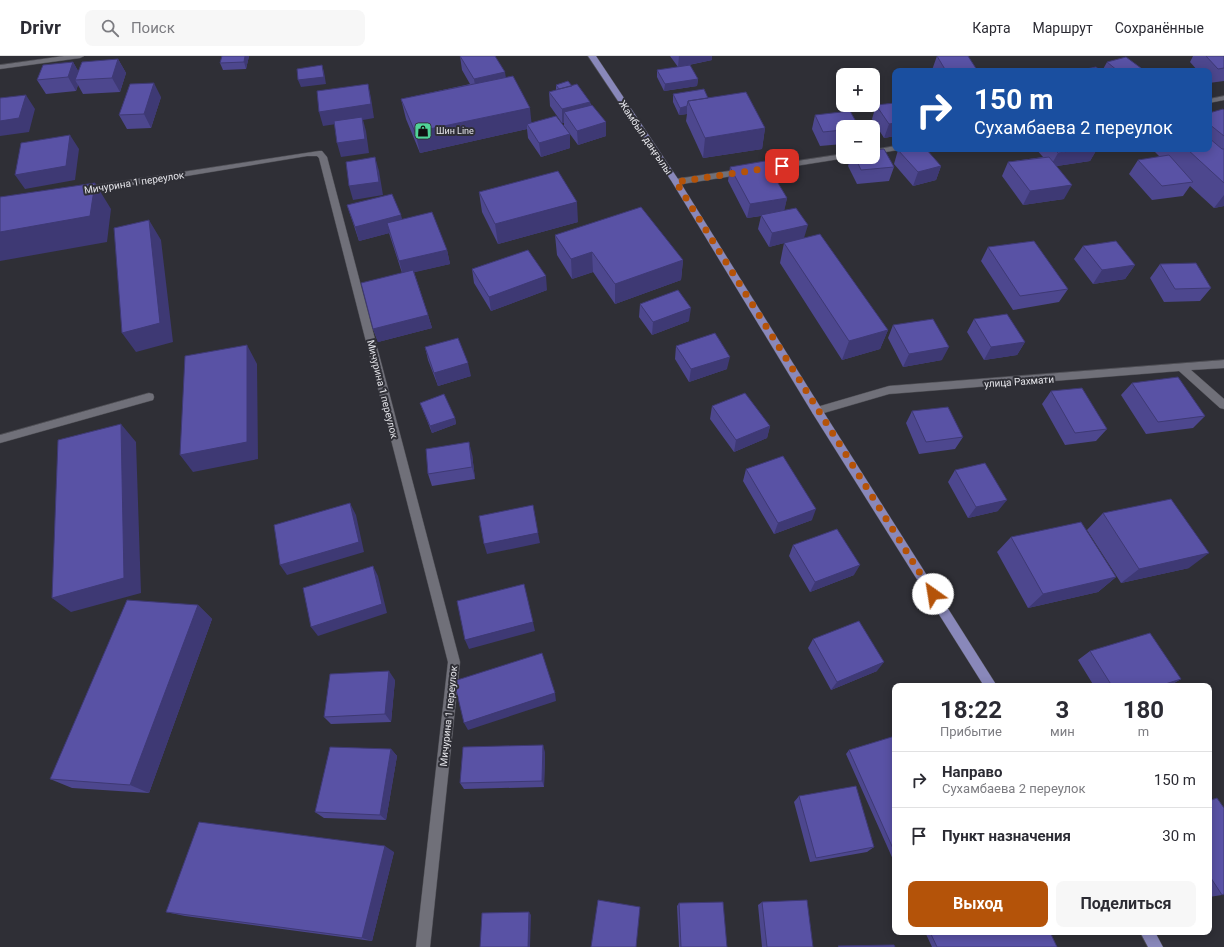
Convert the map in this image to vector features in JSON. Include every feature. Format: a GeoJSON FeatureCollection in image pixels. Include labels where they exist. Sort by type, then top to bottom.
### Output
{"type":"FeatureCollection","features":[{"type":"Feature","properties":{"kind":"main road","name":"Жамбыл даңғылы"},"geometry":{"type":"LineString","coordinates":[[592,56],[676,182],[989,683]]}},
{"type":"Feature","properties":{"kind":"main road"},"geometry":{"type":"LineString","coordinates":[[1149,935],[1156,947]]}},
{"type":"Feature","properties":{"kind":"street"},"geometry":{"type":"LineString","coordinates":[[0,67],[80,56]]}},
{"type":"Feature","properties":{"kind":"street"},"geometry":{"type":"LineString","coordinates":[[1212,100],[1224,98]]}},
{"type":"Feature","properties":{"kind":"street"},"geometry":{"type":"LineString","coordinates":[[880,151],[892,149]]}},
{"type":"Feature","properties":{"kind":"street","name":"Мичурина 1 переулок"},"geometry":{"type":"LineString","coordinates":[[71,192],[307,154],[318,153],[323,157],[454,662],[423,947]]}},
{"type":"Feature","properties":{"kind":"street"},"geometry":{"type":"LineString","coordinates":[[676,182],[836,157]]}},
{"type":"Feature","properties":{"kind":"street","name":"улица Рахмати"},"geometry":{"type":"LineString","coordinates":[[818,411],[889,390],[1224,364]]}},
{"type":"Feature","properties":{"kind":"street"},"geometry":{"type":"LineString","coordinates":[[1182,368],[1224,405]]}},
{"type":"Feature","properties":{"kind":"street"},"geometry":{"type":"LineString","coordinates":[[0,438],[149,397]]}},
{"type":"Feature","properties":{"kind":"building"},"geometry":{"type":"Polygon","coordinates":[[[222,56],[245,56],[244,62],[220,63],[222,56]]]}},
{"type":"Feature","properties":{"kind":"building"},"geometry":{"type":"Polygon","coordinates":[[[460,56],[495,56],[505,72],[474,79],[460,56]]]}},
{"type":"Feature","properties":{"kind":"building"},"geometry":{"type":"Polygon","coordinates":[[[937,56],[968,56],[976,68],[944,68],[937,56]]]}},
{"type":"Feature","properties":{"kind":"building"},"geometry":{"type":"Polygon","coordinates":[[[1206,56],[1224,56],[1224,68],[1218,69],[1206,56]]]}},
{"type":"Feature","properties":{"kind":"building"},"geometry":{"type":"Polygon","coordinates":[[[1126,57],[1141,68],[1114,68],[1107,62],[1126,57]]]}},
{"type":"Feature","properties":{"kind":"building"},"geometry":{"type":"Polygon","coordinates":[[[118,59],[112,78],[75,80],[82,62],[118,59]]]}},
{"type":"Feature","properties":{"kind":"building"},"geometry":{"type":"Polygon","coordinates":[[[73,62],[68,77],[37,80],[43,65],[73,62]]]}},
{"type":"Feature","properties":{"kind":"building"},"geometry":{"type":"Polygon","coordinates":[[[322,65],[324,77],[298,80],[297,69],[322,65]]]}},
{"type":"Feature","properties":{"kind":"building"},"geometry":{"type":"Polygon","coordinates":[[[690,65],[698,79],[665,84],[657,70],[690,65]]]}},
{"type":"Feature","properties":{"kind":"building"},"geometry":{"type":"Polygon","coordinates":[[[513,76],[530,108],[415,132],[401,99],[513,76]]]}},
{"type":"Feature","properties":{"kind":"building"},"geometry":{"type":"Polygon","coordinates":[[[568,81],[572,86],[559,89],[556,85],[568,81]]]}},
{"type":"Feature","properties":{"kind":"building"},"geometry":{"type":"Polygon","coordinates":[[[154,83],[144,114],[119,115],[130,84],[154,83]]]}},
{"type":"Feature","properties":{"kind":"building"},"geometry":{"type":"Polygon","coordinates":[[[368,84],[371,104],[319,112],[317,91],[368,84]]]}},
{"type":"Feature","properties":{"kind":"building"},"geometry":{"type":"Polygon","coordinates":[[[577,84],[590,102],[562,109],[549,92],[577,84]]]}},
{"type":"Feature","properties":{"kind":"building"},"geometry":{"type":"Polygon","coordinates":[[[704,89],[708,98],[688,101],[687,106],[680,108],[673,94],[704,89]]]}},
{"type":"Feature","properties":{"kind":"building"},"geometry":{"type":"Polygon","coordinates":[[[746,92],[765,128],[705,138],[688,101],[746,92]]]}},
{"type":"Feature","properties":{"kind":"building"},"geometry":{"type":"Polygon","coordinates":[[[26,95],[19,118],[0,121],[0,98],[26,95]]]}},
{"type":"Feature","properties":{"kind":"building"},"geometry":{"type":"Polygon","coordinates":[[[892,103],[892,124],[889,124],[880,111],[880,105],[892,103]]]}},
{"type":"Feature","properties":{"kind":"building"},"geometry":{"type":"Polygon","coordinates":[[[592,105],[606,122],[577,131],[564,112],[592,105]]]}},
{"type":"Feature","properties":{"kind":"building"},"geometry":{"type":"Polygon","coordinates":[[[1224,110],[1224,136],[1212,126],[1212,112],[1224,110]]]}},
{"type":"Feature","properties":{"kind":"building"},"geometry":{"type":"Polygon","coordinates":[[[851,112],[855,120],[836,120],[836,131],[823,132],[815,115],[851,112]]]}},
{"type":"Feature","properties":{"kind":"building"},"geometry":{"type":"Polygon","coordinates":[[[556,116],[570,134],[539,143],[527,124],[556,116]]]}},
{"type":"Feature","properties":{"kind":"building"},"geometry":{"type":"Polygon","coordinates":[[[362,117],[365,139],[337,143],[334,121],[362,117]]]}},
{"type":"Feature","properties":{"kind":"building"},"geometry":{"type":"Polygon","coordinates":[[[70,135],[66,166],[15,175],[21,143],[70,135]]]}},
{"type":"Feature","properties":{"kind":"building"},"geometry":{"type":"Polygon","coordinates":[[[1212,141],[1224,149],[1224,183],[1190,152],[1212,152],[1212,141]]]}},
{"type":"Feature","properties":{"kind":"building"},"geometry":{"type":"Polygon","coordinates":[[[880,149],[884,149],[894,167],[861,170],[858,164],[880,164],[880,149]]]}},
{"type":"Feature","properties":{"kind":"building"},"geometry":{"type":"Polygon","coordinates":[[[900,152],[929,152],[941,166],[918,172],[900,152]]]}},
{"type":"Feature","properties":{"kind":"building"},"geometry":{"type":"Polygon","coordinates":[[[1169,155],[1193,182],[1162,186],[1138,160],[1169,155]]]}},
{"type":"Feature","properties":{"kind":"building"},"geometry":{"type":"Polygon","coordinates":[[[375,157],[379,182],[349,186],[346,162],[375,157]]]}},
{"type":"Feature","properties":{"kind":"building"},"geometry":{"type":"Polygon","coordinates":[[[1049,157],[1072,185],[1030,191],[1008,162],[1049,157]]]}},
{"type":"Feature","properties":{"kind":"building"},"geometry":{"type":"Polygon","coordinates":[[[765,161],[787,198],[750,204],[730,167],[765,161]]]}},
{"type":"Feature","properties":{"kind":"building"},"geometry":{"type":"Polygon","coordinates":[[[558,171],[577,202],[495,224],[479,192],[558,171]]]}},
{"type":"Feature","properties":{"kind":"building"},"geometry":{"type":"Polygon","coordinates":[[[95,183],[90,216],[0,232],[0,197],[95,183]]]}},
{"type":"Feature","properties":{"kind":"building"},"geometry":{"type":"Polygon","coordinates":[[[392,194],[401,215],[355,227],[347,205],[392,194]]]}},
{"type":"Feature","properties":{"kind":"building"},"geometry":{"type":"Polygon","coordinates":[[[641,207],[683,260],[615,284],[592,252],[571,259],[555,235],[641,207]]]}},
{"type":"Feature","properties":{"kind":"building"},"geometry":{"type":"Polygon","coordinates":[[[796,208],[808,225],[772,233],[761,215],[796,208]]]}},
{"type":"Feature","properties":{"kind":"building"},"geometry":{"type":"Polygon","coordinates":[[[432,212],[447,250],[399,261],[387,223],[432,212]]]}},
{"type":"Feature","properties":{"kind":"building"},"geometry":{"type":"Polygon","coordinates":[[[149,220],[160,323],[122,333],[114,228],[149,220]]]}},
{"type":"Feature","properties":{"kind":"building"},"geometry":{"type":"Polygon","coordinates":[[[820,234],[888,330],[849,341],[784,243],[820,234]]]}},
{"type":"Feature","properties":{"kind":"building"},"geometry":{"type":"Polygon","coordinates":[[[1034,241],[1068,289],[1020,296],[988,247],[1034,241]]]}},
{"type":"Feature","properties":{"kind":"building"},"geometry":{"type":"Polygon","coordinates":[[[1116,241],[1135,265],[1102,270],[1083,246],[1116,241]]]}},
{"type":"Feature","properties":{"kind":"building"},"geometry":{"type":"Polygon","coordinates":[[[528,250],[546,276],[489,297],[472,269],[528,250]]]}},
{"type":"Feature","properties":{"kind":"building"},"geometry":{"type":"Polygon","coordinates":[[[1196,263],[1211,288],[1175,289],[1160,264],[1196,263]]]}},
{"type":"Feature","properties":{"kind":"building"},"geometry":{"type":"Polygon","coordinates":[[[413,270],[428,315],[373,329],[361,283],[413,270]]]}},
{"type":"Feature","properties":{"kind":"building"},"geometry":{"type":"Polygon","coordinates":[[[678,290],[691,308],[653,322],[640,304],[678,290]]]}},
{"type":"Feature","properties":{"kind":"building"},"geometry":{"type":"Polygon","coordinates":[[[1007,314],[1025,342],[991,347],[974,319],[1007,314]]]}},
{"type":"Feature","properties":{"kind":"building"},"geometry":{"type":"Polygon","coordinates":[[[933,319],[949,347],[909,354],[893,325],[933,319]]]}},
{"type":"Feature","properties":{"kind":"building"},"geometry":{"type":"Polygon","coordinates":[[[715,333],[730,357],[691,369],[676,346],[715,333]]]}},
{"type":"Feature","properties":{"kind":"building"},"geometry":{"type":"Polygon","coordinates":[[[458,338],[468,363],[434,373],[425,347],[458,338]]]}},
{"type":"Feature","properties":{"kind":"building"},"geometry":{"type":"Polygon","coordinates":[[[247,345],[247,442],[180,455],[185,356],[247,345]]]}},
{"type":"Feature","properties":{"kind":"building"},"geometry":{"type":"Polygon","coordinates":[[[1178,377],[1205,416],[1158,422],[1132,383],[1178,377]]]}},
{"type":"Feature","properties":{"kind":"building"},"geometry":{"type":"Polygon","coordinates":[[[1082,388],[1107,429],[1075,433],[1051,391],[1082,388]]]}},
{"type":"Feature","properties":{"kind":"building"},"geometry":{"type":"Polygon","coordinates":[[[745,393],[770,426],[736,440],[712,406],[745,393]]]}},
{"type":"Feature","properties":{"kind":"building"},"geometry":{"type":"Polygon","coordinates":[[[444,394],[455,418],[430,426],[420,403],[444,394]]]}},
{"type":"Feature","properties":{"kind":"building"},"geometry":{"type":"Polygon","coordinates":[[[948,407],[963,437],[926,442],[912,411],[948,407]]]}},
{"type":"Feature","properties":{"kind":"building"},"geometry":{"type":"Polygon","coordinates":[[[121,424],[124,578],[52,598],[58,440],[121,424]]]}},
{"type":"Feature","properties":{"kind":"building"},"geometry":{"type":"Polygon","coordinates":[[[469,442],[472,467],[428,474],[426,449],[469,442]]]}},
{"type":"Feature","properties":{"kind":"building"},"geometry":{"type":"Polygon","coordinates":[[[783,456],[816,509],[778,523],[746,469],[783,456]]]}},
{"type":"Feature","properties":{"kind":"building"},"geometry":{"type":"Polygon","coordinates":[[[985,463],[1007,500],[976,507],[955,470],[985,463]]]}},
{"type":"Feature","properties":{"kind":"building"},"geometry":{"type":"Polygon","coordinates":[[[1171,499],[1209,553],[1139,569],[1103,513],[1171,499]]]}},
{"type":"Feature","properties":{"kind":"building"},"geometry":{"type":"Polygon","coordinates":[[[350,503],[359,542],[280,565],[274,525],[350,503]]]}},
{"type":"Feature","properties":{"kind":"building"},"geometry":{"type":"Polygon","coordinates":[[[533,505],[538,533],[484,544],[479,516],[533,505]]]}},
{"type":"Feature","properties":{"kind":"building"},"geometry":{"type":"Polygon","coordinates":[[[1081,522],[1116,577],[1043,594],[1011,537],[1081,522]]]}},
{"type":"Feature","properties":{"kind":"building"},"geometry":{"type":"Polygon","coordinates":[[[837,529],[860,565],[815,582],[793,545],[837,529]]]}},
{"type":"Feature","properties":{"kind":"building"},"geometry":{"type":"Polygon","coordinates":[[[373,566],[382,604],[311,627],[303,588],[373,566]]]}},
{"type":"Feature","properties":{"kind":"building"},"geometry":{"type":"Polygon","coordinates":[[[524,584],[533,622],[465,640],[457,601],[524,584]]]}},
{"type":"Feature","properties":{"kind":"building"},"geometry":{"type":"Polygon","coordinates":[[[127,600],[198,605],[130,785],[50,779],[127,600]]]}},
{"type":"Feature","properties":{"kind":"building"},"geometry":{"type":"Polygon","coordinates":[[[859,621],[884,662],[837,682],[813,639],[859,621]]]}},
{"type":"Feature","properties":{"kind":"building"},"geometry":{"type":"Polygon","coordinates":[[[1150,633],[1181,679],[1168,683],[1110,683],[1090,651],[1150,633]]]}},
{"type":"Feature","properties":{"kind":"building"},"geometry":{"type":"Polygon","coordinates":[[[542,653],[555,693],[464,723],[454,681],[542,653]]]}},
{"type":"Feature","properties":{"kind":"building"},"geometry":{"type":"Polygon","coordinates":[[[389,671],[385,714],[324,717],[330,674],[389,671]]]}},
{"type":"Feature","properties":{"kind":"building"},"geometry":{"type":"Polygon","coordinates":[[[892,737],[892,846],[849,750],[892,737]]]}},
{"type":"Feature","properties":{"kind":"building"},"geometry":{"type":"Polygon","coordinates":[[[543,745],[542,781],[460,783],[463,747],[543,745]]]}},
{"type":"Feature","properties":{"kind":"building"},"geometry":{"type":"Polygon","coordinates":[[[330,747],[391,749],[380,815],[315,812],[330,747]]]}},
{"type":"Feature","properties":{"kind":"building"},"geometry":{"type":"Polygon","coordinates":[[[856,786],[874,847],[816,858],[799,796],[856,786]]]}},
{"type":"Feature","properties":{"kind":"building"},"geometry":{"type":"Polygon","coordinates":[[[1217,798],[1224,808],[1224,894],[1222,895],[1212,880],[1212,800],[1217,798]]]}},
{"type":"Feature","properties":{"kind":"building"},"geometry":{"type":"Polygon","coordinates":[[[199,822],[385,846],[362,938],[166,912],[199,822]]]}},
{"type":"Feature","properties":{"kind":"building"},"geometry":{"type":"Polygon","coordinates":[[[598,900],[640,907],[636,947],[591,947],[598,900]]]}},
{"type":"Feature","properties":{"kind":"building"},"geometry":{"type":"Polygon","coordinates":[[[807,900],[813,947],[767,947],[762,902],[807,900]]]}},
{"type":"Feature","properties":{"kind":"building"},"geometry":{"type":"Polygon","coordinates":[[[723,902],[727,947],[681,947],[679,903],[723,902]]]}},
{"type":"Feature","properties":{"kind":"building"},"geometry":{"type":"Polygon","coordinates":[[[529,912],[528,947],[480,947],[482,913],[529,912]]]}},
{"type":"Feature","properties":{"kind":"building"},"geometry":{"type":"Polygon","coordinates":[[[931,935],[1051,935],[1057,947],[937,947],[931,935]]]}},
{"type":"Feature","properties":{"kind":"building"},"geometry":{"type":"Polygon","coordinates":[[[894,945],[895,947],[838,946],[894,945]]]}},
{"type":"Feature","properties":{"kind":"place","name":"Шин Line"},"geometry":{"type":"Point","coordinates":[423,131]}},
{"type":"Feature","properties":{"kind":"route"},"geometry":{"type":"LineString","coordinates":[[782,166],[676,182],[933,594]]}}]}
